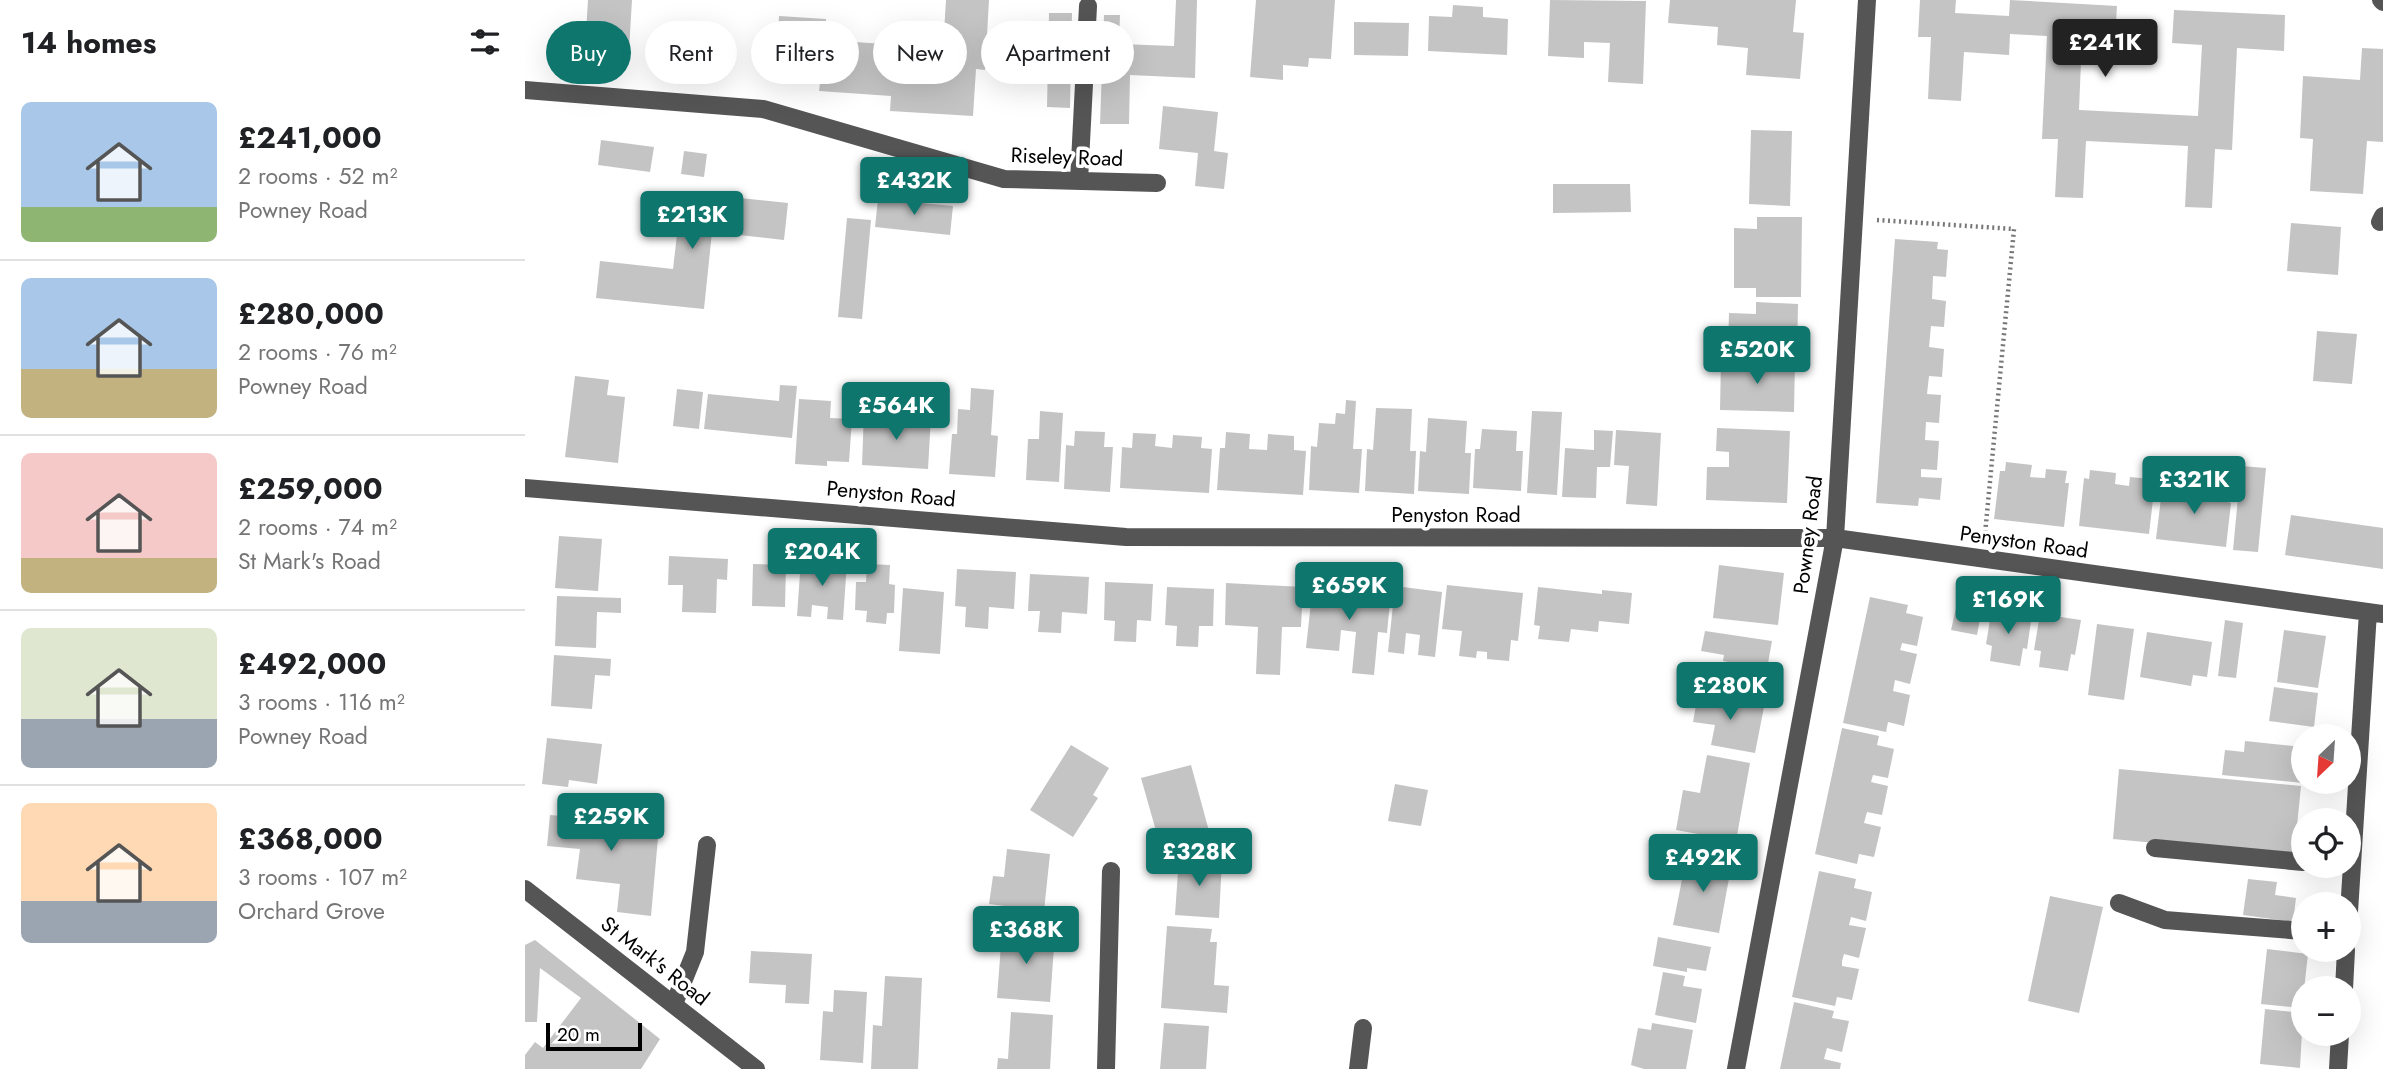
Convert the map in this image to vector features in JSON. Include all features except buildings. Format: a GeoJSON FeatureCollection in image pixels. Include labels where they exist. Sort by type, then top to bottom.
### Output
{"type":"FeatureCollection","features":[{"type":"Feature","properties":{"kind":"street","name":"Powney Road"},"geometry":{"type":"LineString","coordinates":[[1736,1069],[1835,538],[1867,0]]}},
{"type":"Feature","properties":{"kind":"street"},"geometry":{"type":"LineString","coordinates":[[1079,181],[1088,6]]}},
{"type":"Feature","properties":{"kind":"street","name":"Riseley Road"},"geometry":{"type":"LineString","coordinates":[[525,90],[763,108],[1004,179],[1157,183]]}},
{"type":"Feature","properties":{"kind":"street","name":"Penyston Road"},"geometry":{"type":"LineString","coordinates":[[525,488],[1126,537],[1835,538],[2375,613]]}},
{"type":"Feature","properties":{"kind":"street"},"geometry":{"type":"LineString","coordinates":[[2353,808],[2375,613]]}},
{"type":"Feature","properties":{"kind":"street"},"geometry":{"type":"LineString","coordinates":[[674,1004],[695,952],[707,845]]}},
{"type":"Feature","properties":{"kind":"street"},"geometry":{"type":"LineString","coordinates":[[2155,848],[2291,861]]}},
{"type":"Feature","properties":{"kind":"street"},"geometry":{"type":"LineString","coordinates":[[1106,1069],[1111,871]]}},
{"type":"Feature","properties":{"kind":"street","name":"St Mark's Road"},"geometry":{"type":"LineString","coordinates":[[525,889],[756,1069]]}},
{"type":"Feature","properties":{"kind":"street"},"geometry":{"type":"LineString","coordinates":[[2119,903],[2165,920],[2291,930]]}},
{"type":"Feature","properties":{"kind":"street"},"geometry":{"type":"LineString","coordinates":[[1358,1069],[1363,1028]]}},
{"type":"Feature","properties":{"kind":"street"},"geometry":{"type":"LineString","coordinates":[[2338,1069],[2339,1046]]}},
{"type":"Feature","properties":{"kind":"path"},"geometry":{"type":"LineString","coordinates":[[1854,218],[2014,229],[1983,559]]}}]}
